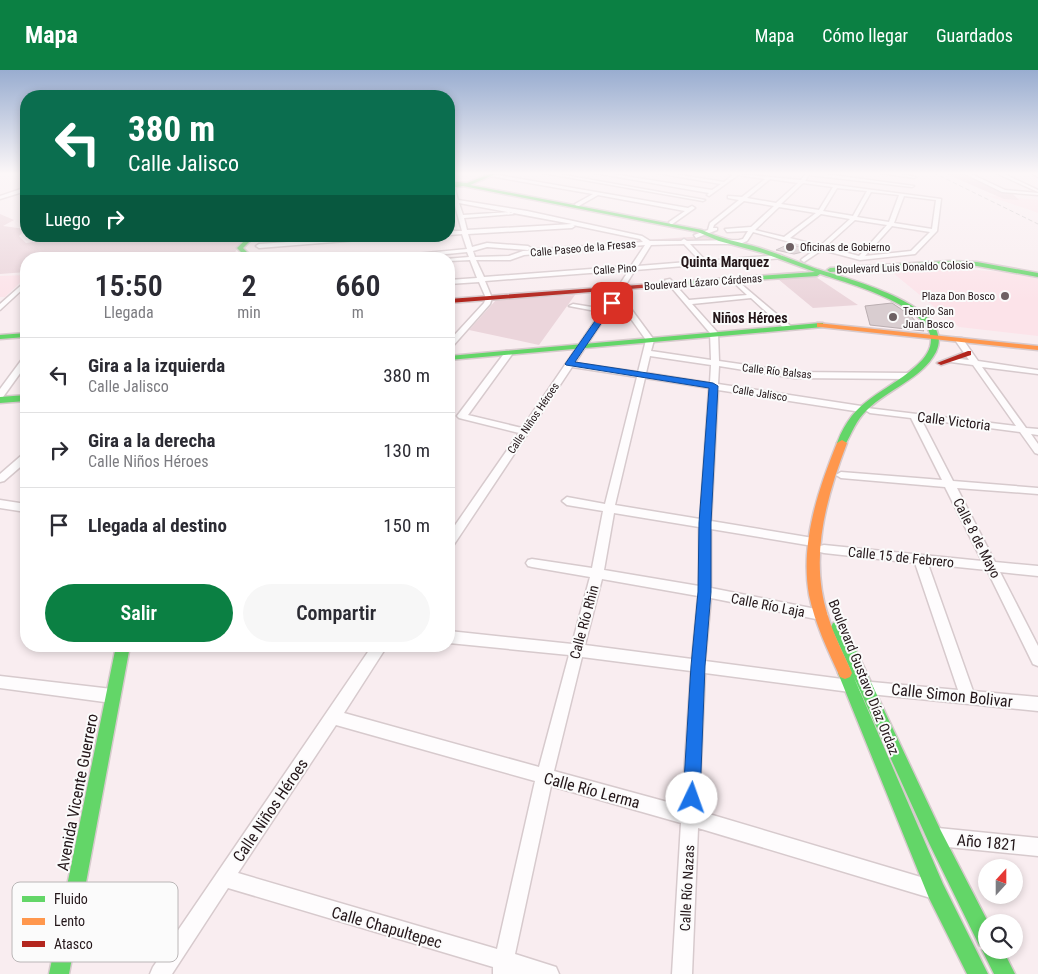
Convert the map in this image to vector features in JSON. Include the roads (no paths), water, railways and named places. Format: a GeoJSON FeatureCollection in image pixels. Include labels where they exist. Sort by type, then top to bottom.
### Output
{"type":"FeatureCollection","features":[{"type":"Feature","properties":{"kind":"main road"},"geometry":{"type":"LineString","coordinates":[[628,215],[710,231],[781,257],[828,271],[856,275],[907,300],[926,312],[939,325],[940,337]]}},
{"type":"Feature","properties":{"kind":"main road"},"geometry":{"type":"LineString","coordinates":[[629,215],[710,231]]}},
{"type":"Feature","properties":{"kind":"main road"},"geometry":{"type":"LineString","coordinates":[[727,236],[749,232],[759,247],[804,260],[900,301],[917,312],[940,337],[945,349],[946,361]]}},
{"type":"Feature","properties":{"kind":"main road","name":"Boulevard Luis Donaldo Colosio"},"geometry":{"type":"LineString","coordinates":[[828,271],[949,263],[985,265],[1038,275]]}},
{"type":"Feature","properties":{"kind":"main road","name":"Boulevard Luis Donaldo Colosio"},"geometry":{"type":"LineString","coordinates":[[856,275],[968,268],[1010,272],[1038,278]]}},
{"type":"Feature","properties":{"kind":"main road","name":"Boulevard Lázaro Cárdenas"},"geometry":{"type":"LineString","coordinates":[[670,282],[734,280],[828,271]]}},
{"type":"Feature","properties":{"kind":"main road","name":"Boulevard Lázaro Cárdenas"},"geometry":{"type":"LineString","coordinates":[[455,297],[620,289],[670,282],[828,271]]}},
{"type":"Feature","properties":{"kind":"main road","name":"Boulevard Lázaro Cárdenas"},"geometry":{"type":"LineString","coordinates":[[455,300],[488,296]]}},
{"type":"Feature","properties":{"kind":"main road"},"geometry":{"type":"LineString","coordinates":[[455,358],[714,333],[825,325],[1038,348]]}},
{"type":"Feature","properties":{"kind":"main road"},"geometry":{"type":"LineString","coordinates":[[0,338],[20,337]]}},
{"type":"Feature","properties":{"kind":"main road","name":"Boulevard Gustavo Díaz Ordaz"},"geometry":{"type":"LineString","coordinates":[[940,337],[929,359],[915,372],[877,395],[848,430],[832,471],[814,587],[821,615],[936,891],[978,974]]}},
{"type":"Feature","properties":{"kind":"main road","name":"Boulevard Gustavo Díaz Ordaz"},"geometry":{"type":"LineString","coordinates":[[968,352],[946,361],[866,409],[856,428],[824,538],[819,545],[834,619],[978,922]]}},
{"type":"Feature","properties":{"kind":"main road"},"geometry":{"type":"LineString","coordinates":[[0,400],[20,398]]}},
{"type":"Feature","properties":{"kind":"main road","name":"Avenida Vicente Guerrero"},"geometry":{"type":"LineString","coordinates":[[77,882],[122,652]]}},
{"type":"Feature","properties":{"kind":"main road"},"geometry":{"type":"LineString","coordinates":[[997,959],[1005,974]]}},
{"type":"Feature","properties":{"kind":"street"},"geometry":{"type":"LineString","coordinates":[[455,339],[487,304],[488,296],[472,258],[461,217],[491,215]]}},
{"type":"Feature","properties":{"kind":"street"},"geometry":{"type":"LineString","coordinates":[[538,215],[587,225],[648,241]]}},
{"type":"Feature","properties":{"kind":"street"},"geometry":{"type":"LineString","coordinates":[[671,223],[681,215]]}},
{"type":"Feature","properties":{"kind":"street"},"geometry":{"type":"LineString","coordinates":[[710,231],[712,224],[722,215]]}},
{"type":"Feature","properties":{"kind":"street"},"geometry":{"type":"LineString","coordinates":[[749,232],[768,215]]}},
{"type":"Feature","properties":{"kind":"street"},"geometry":{"type":"LineString","coordinates":[[784,240],[816,215]]}},
{"type":"Feature","properties":{"kind":"street"},"geometry":{"type":"LineString","coordinates":[[838,215],[934,231]]}},
{"type":"Feature","properties":{"kind":"street"},"geometry":{"type":"LineString","coordinates":[[804,260],[820,249],[856,215]]}},
{"type":"Feature","properties":{"kind":"street"},"geometry":{"type":"LineString","coordinates":[[860,258],[891,224],[894,215]]}},
{"type":"Feature","properties":{"kind":"street"},"geometry":{"type":"LineString","coordinates":[[749,232],[860,258],[913,253],[934,231],[936,215]]}},
{"type":"Feature","properties":{"kind":"street"},"geometry":{"type":"LineString","coordinates":[[455,233],[587,225]]}},
{"type":"Feature","properties":{"kind":"street","name":"Calle Paseo de la Fresas"},"geometry":{"type":"LineString","coordinates":[[455,259],[484,260],[516,256],[523,253],[648,241],[710,231]]}},
{"type":"Feature","properties":{"kind":"street","name":"Calle Paseo de la Fresas"},"geometry":{"type":"LineString","coordinates":[[448,252],[471,250],[487,245],[527,248],[648,241],[684,241],[727,236]]}},
{"type":"Feature","properties":{"kind":"street","name":"Calle Niños Héroes"},"geometry":{"type":"LineString","coordinates":[[455,533],[635,268],[648,241]]}},
{"type":"Feature","properties":{"kind":"street"},"geometry":{"type":"LineString","coordinates":[[684,241],[704,262]]}},
{"type":"Feature","properties":{"kind":"street"},"geometry":{"type":"LineString","coordinates":[[252,247],[293,242]]}},
{"type":"Feature","properties":{"kind":"street"},"geometry":{"type":"LineString","coordinates":[[513,247],[516,256]]}},
{"type":"Feature","properties":{"kind":"street","name":"Calle Pino"},"geometry":{"type":"LineString","coordinates":[[455,281],[781,257]]}},
{"type":"Feature","properties":{"kind":"street"},"geometry":{"type":"LineString","coordinates":[[734,280],[789,328]]}},
{"type":"Feature","properties":{"kind":"street"},"geometry":{"type":"LineString","coordinates":[[670,282],[714,333]]}},
{"type":"Feature","properties":{"kind":"street"},"geometry":{"type":"LineString","coordinates":[[0,308],[20,289]]}},
{"type":"Feature","properties":{"kind":"street"},"geometry":{"type":"LineString","coordinates":[[620,289],[650,340]]}},
{"type":"Feature","properties":{"kind":"street"},"geometry":{"type":"LineString","coordinates":[[688,302],[752,296]]}},
{"type":"Feature","properties":{"kind":"street"},"geometry":{"type":"LineString","coordinates":[[573,306],[606,311]]}},
{"type":"Feature","properties":{"kind":"street","name":"Calle Río Nazas"},"geometry":{"type":"LineString","coordinates":[[682,974],[698,666],[705,592],[705,523],[715,364],[714,333]]}},
{"type":"Feature","properties":{"kind":"street","name":"Calle Río Rhin"},"geometry":{"type":"LineString","coordinates":[[503,967],[544,778],[597,574],[609,508],[650,340]]}},
{"type":"Feature","properties":{"kind":"street"},"geometry":{"type":"LineString","coordinates":[[960,340],[1038,452]]}},
{"type":"Feature","properties":{"kind":"street"},"geometry":{"type":"LineString","coordinates":[[509,353],[462,416],[524,431]]}},
{"type":"Feature","properties":{"kind":"street","name":"Calle Río Balsas"},"geometry":{"type":"LineString","coordinates":[[647,354],[794,376],[908,376]]}},
{"type":"Feature","properties":{"kind":"street"},"geometry":{"type":"LineString","coordinates":[[946,361],[1038,372]]}},
{"type":"Feature","properties":{"kind":"street","name":"Calle Jalisco"},"geometry":{"type":"LineString","coordinates":[[569,364],[866,409]]}},
{"type":"Feature","properties":{"kind":"street"},"geometry":{"type":"LineString","coordinates":[[0,395],[20,372]]}},
{"type":"Feature","properties":{"kind":"street","name":"Calle Victoria"},"geometry":{"type":"LineString","coordinates":[[866,409],[1038,432]]}},
{"type":"Feature","properties":{"kind":"street","name":"Calle 8 de Mayo"},"geometry":{"type":"LineString","coordinates":[[915,416],[1038,660]]}},
{"type":"Feature","properties":{"kind":"street"},"geometry":{"type":"LineString","coordinates":[[0,479],[20,462]]}},
{"type":"Feature","properties":{"kind":"street"},"geometry":{"type":"LineString","coordinates":[[841,475],[1038,491]]}},
{"type":"Feature","properties":{"kind":"street","name":"Calle 15 de Febrero"},"geometry":{"type":"LineString","coordinates":[[567,500],[705,523],[819,545],[920,559],[1038,571]]}},
{"type":"Feature","properties":{"kind":"street"},"geometry":{"type":"LineString","coordinates":[[0,504],[20,507]]}},
{"type":"Feature","properties":{"kind":"street"},"geometry":{"type":"LineString","coordinates":[[920,559],[967,696]]}},
{"type":"Feature","properties":{"kind":"street","name":"Calle Río Laja"},"geometry":{"type":"LineString","coordinates":[[532,562],[705,592],[821,615]]}},
{"type":"Feature","properties":{"kind":"street","name":"Calle Simon Bolivar"},"geometry":{"type":"LineString","coordinates":[[455,638],[576,650],[850,686],[1038,704]]}},
{"type":"Feature","properties":{"kind":"street","name":"Calle Niños Héroes"},"geometry":{"type":"LineString","coordinates":[[178,947],[376,652]]}},
{"type":"Feature","properties":{"kind":"street"},"geometry":{"type":"LineString","coordinates":[[0,682],[112,696]]}},
{"type":"Feature","properties":{"kind":"street","name":"Calle Río Lerma"},"geometry":{"type":"LineString","coordinates":[[333,718],[544,778],[691,817],[936,891]]}},
{"type":"Feature","properties":{"kind":"street","name":"Año 1821"},"geometry":{"type":"LineString","coordinates":[[936,837],[1038,847]]}},
{"type":"Feature","properties":{"kind":"street","name":"Calle Chapultepec"},"geometry":{"type":"LineString","coordinates":[[224,878],[439,942],[503,967],[549,974]]}},
{"type":"Feature","properties":{"kind":"street","name":"Calle Niños Héroes"},"geometry":{"type":"LineString","coordinates":[[160,974],[168,962]]}},
{"type":"Feature","properties":{"kind":"railway"},"geometry":{"type":"LineString","coordinates":[[1020,215],[1038,224]]}},
{"type":"Feature","properties":{"kind":"place","name":"Oficinas de Gobierno"},"geometry":{"type":"Point","coordinates":[790,247]}},
{"type":"Feature","properties":{"kind":"place","name":"Plaza Don Bosco"},"geometry":{"type":"Point","coordinates":[1005,296]}},
{"type":"Feature","properties":{"kind":"place","name":"Templo San Juan Bosco"},"geometry":{"type":"Point","coordinates":[893,317]}},
{"type":"Feature","properties":{"kind":"district","name":"Quinta Marquez"},"geometry":{"type":"Point","coordinates":[725,262]}},
{"type":"Feature","properties":{"kind":"district","name":"Niños Héroes"},"geometry":{"type":"Point","coordinates":[750,318]}}]}
